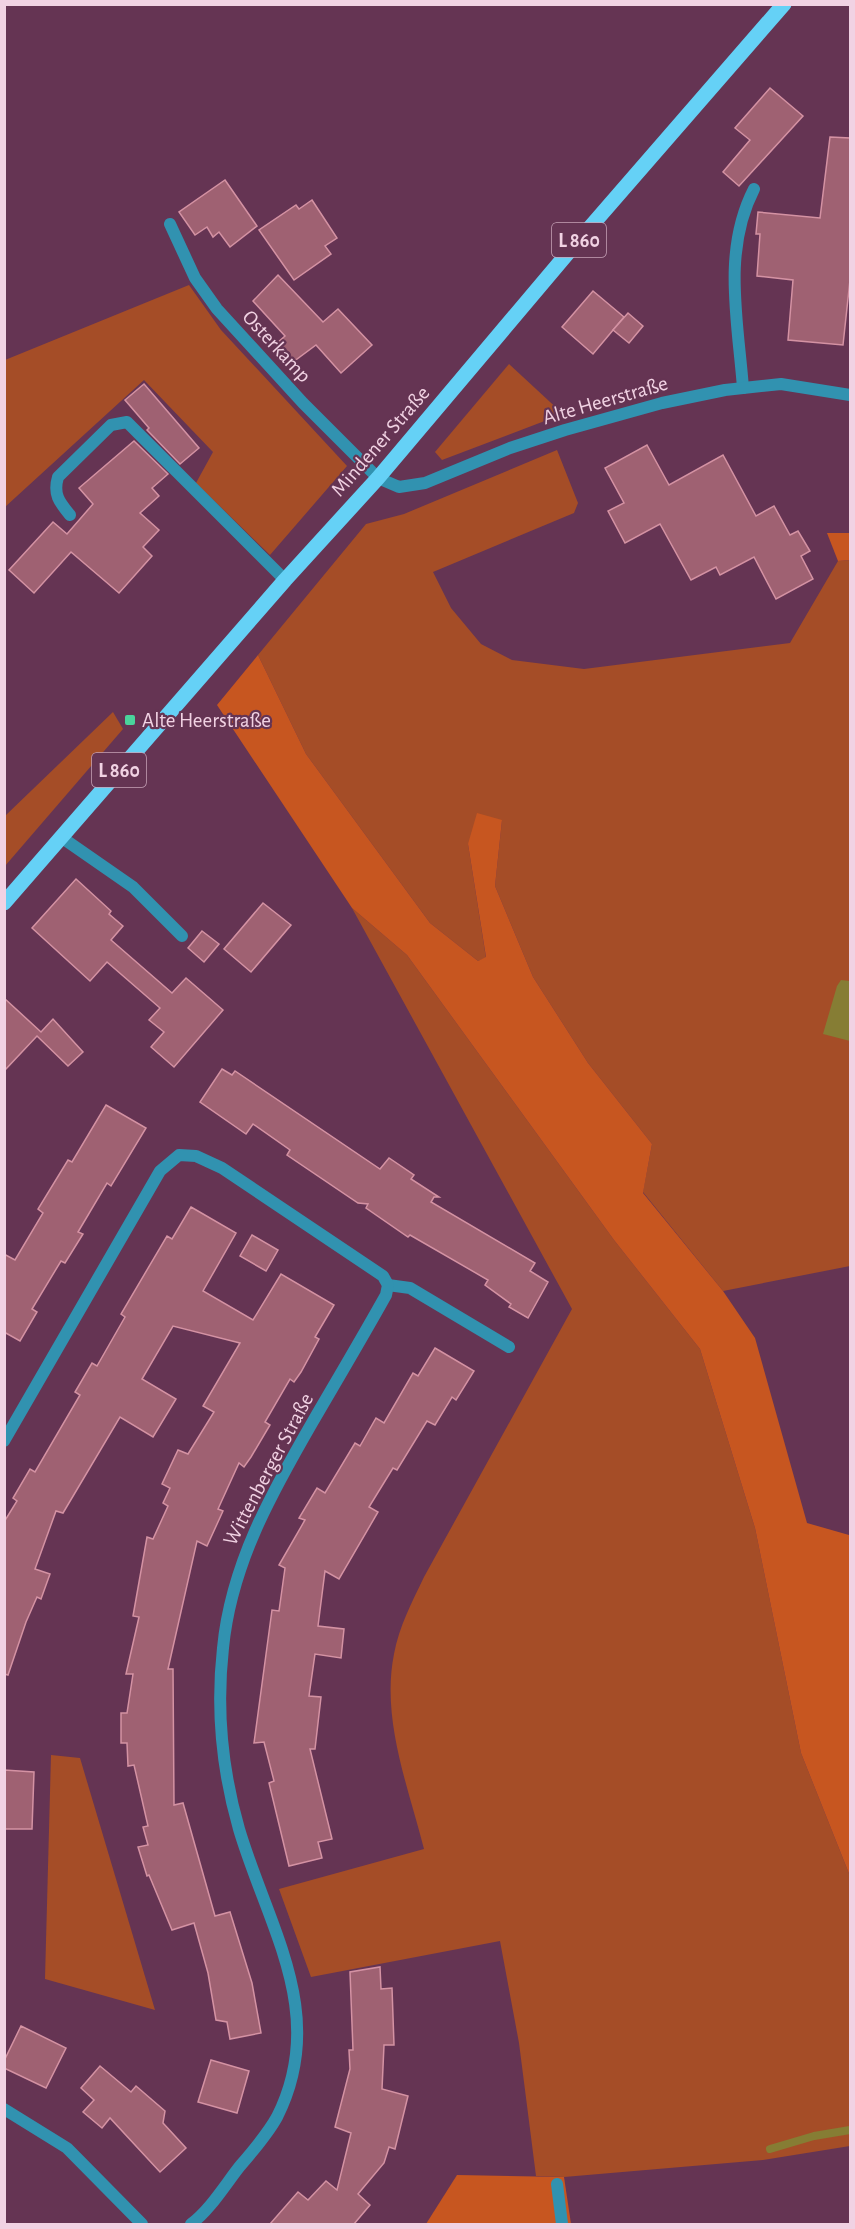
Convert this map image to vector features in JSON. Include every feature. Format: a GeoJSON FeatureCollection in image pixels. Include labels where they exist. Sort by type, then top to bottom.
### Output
{"type":"FeatureCollection","features":[{"type":"Feature","properties":{"kind":"main road","name":"Mindener Straße"},"geometry":{"type":"LineString","coordinates":[[4,903],[285,580],[378,478],[572,248],[784,4]]}},
{"type":"Feature","properties":{"kind":"street"},"geometry":{"type":"LineString","coordinates":[[743,388],[734,277],[736,238],[742,212],[754,189]]}},
{"type":"Feature","properties":{"kind":"street","name":"Osterkamp"},"geometry":{"type":"LineString","coordinates":[[170,224],[195,278],[217,309],[303,403],[378,478]]}},
{"type":"Feature","properties":{"kind":"street","name":"Alte Heerstraße"},"geometry":{"type":"LineString","coordinates":[[378,478],[399,487],[425,483],[510,448],[565,430],[662,403],[743,388],[781,384],[850,395]]}},
{"type":"Feature","properties":{"kind":"street"},"geometry":{"type":"LineString","coordinates":[[70,515],[57,499],[55,488],[58,477],[111,425],[127,422],[285,580]]}},
{"type":"Feature","properties":{"kind":"street"},"geometry":{"type":"LineString","coordinates":[[61,837],[133,887],[182,936]]}},
{"type":"Feature","properties":{"kind":"street"},"geometry":{"type":"LineString","coordinates":[[4,1441],[159,1171],[179,1155],[196,1156],[222,1168],[383,1276],[388,1285],[410,1288],[509,1347]]}},
{"type":"Feature","properties":{"kind":"street","name":"Wittenberger Straße"},"geometry":{"type":"LineString","coordinates":[[191,2224],[264,2138],[277,2117],[289,2086],[298,2032],[297,2005],[290,1971],[240,1831],[227,1781],[221,1737],[220,1690],[223,1646],[231,1601],[243,1559],[261,1516],[386,1295],[388,1285]]}},
{"type":"Feature","properties":{"kind":"street"},"geometry":{"type":"LineString","coordinates":[[4,2109],[67,2148],[142,2224]]}},
{"type":"Feature","properties":{"kind":"street"},"geometry":{"type":"LineString","coordinates":[[557,2184],[562,2224]]}},
{"type":"Feature","properties":{"kind":"shaded area"},"geometry":{"type":"Polygon","coordinates":[[[189,285],[221,330],[347,466],[270,555],[196,483],[213,452],[144,380],[5,507],[5,360],[189,285]]]}},
{"type":"Feature","properties":{"kind":"shaded area"},"geometry":{"type":"Polygon","coordinates":[[[509,364],[563,414],[442,460],[435,452],[509,364]]]}},
{"type":"Feature","properties":{"kind":"shaded area"},"geometry":{"type":"Polygon","coordinates":[[[557,450],[578,503],[574,513],[433,572],[451,608],[481,644],[512,660],[584,669],[790,643],[838,561],[850,560],[850,1266],[723,1291],[643,1192],[652,1144],[588,1063],[533,977],[495,886],[502,820],[468,844],[486,958],[478,961],[430,923],[306,754],[258,655],[366,524],[404,514],[557,450]]]}},
{"type":"Feature","properties":{"kind":"shaded area"},"geometry":{"type":"Polygon","coordinates":[[[827,533],[850,533],[850,560],[838,561],[827,533]]]}},
{"type":"Feature","properties":{"kind":"shaded area"},"geometry":{"type":"Polygon","coordinates":[[[258,655],[306,754],[430,923],[478,961],[486,957],[468,844],[477,813],[502,820],[495,886],[533,977],[588,1063],[652,1144],[643,1193],[723,1291],[755,1338],[807,1523],[849,1535],[850,1876],[801,1753],[755,1528],[700,1349],[614,1240],[407,955],[352,908],[217,705],[258,655]]]}},
{"type":"Feature","properties":{"kind":"shaded area"},"geometry":{"type":"Polygon","coordinates":[[[113,712],[123,729],[5,866],[5,816],[113,712]]]}},
{"type":"Feature","properties":{"kind":"shaded area"},"geometry":{"type":"Polygon","coordinates":[[[352,908],[407,955],[614,1240],[700,1349],[755,1528],[801,1753],[850,1876],[850,2146],[763,2160],[564,2177],[536,2176],[519,2043],[500,1941],[311,1977],[279,1889],[424,1849],[404,1777],[394,1728],[391,1678],[396,1644],[406,1615],[424,1577],[572,1309],[352,908]]]}},
{"type":"Feature","properties":{"kind":"shaded area"},"geometry":{"type":"Polygon","coordinates":[[[841,980],[850,981],[850,1041],[823,1034],[837,986],[841,980]]]}},
{"type":"Feature","properties":{"kind":"shaded area"},"geometry":{"type":"Polygon","coordinates":[[[51,1755],[80,1758],[155,2010],[45,1979],[51,1755]]]}},
{"type":"Feature","properties":{"kind":"shaded area"},"geometry":{"type":"Polygon","coordinates":[[[457,2175],[564,2177],[571,2224],[426,2224],[457,2175]]]}},
{"type":"Feature","properties":{"kind":"building"},"geometry":{"type":"Polygon","coordinates":[[[770,88],[803,116],[739,186],[723,172],[750,140],[735,128],[770,88]]]}},
{"type":"Feature","properties":{"kind":"building"},"geometry":{"type":"Polygon","coordinates":[[[830,137],[850,138],[850,280],[843,345],[788,340],[793,280],[757,276],[760,234],[756,234],[758,212],[820,218],[830,137]]]}},
{"type":"Feature","properties":{"kind":"building"},"geometry":{"type":"Polygon","coordinates":[[[225,180],[257,226],[230,247],[219,232],[213,237],[207,227],[195,235],[179,212],[225,180]]]}},
{"type":"Feature","properties":{"kind":"building"},"geometry":{"type":"Polygon","coordinates":[[[312,200],[337,238],[325,246],[331,254],[294,280],[259,230],[296,205],[299,209],[312,200]]]}},
{"type":"Feature","properties":{"kind":"building"},"geometry":{"type":"Polygon","coordinates":[[[278,275],[323,322],[338,309],[372,345],[341,373],[316,345],[293,362],[276,344],[285,336],[253,301],[278,275]]]}},
{"type":"Feature","properties":{"kind":"building"},"geometry":{"type":"Polygon","coordinates":[[[593,291],[624,317],[593,354],[562,327],[593,291]]]}},
{"type":"Feature","properties":{"kind":"building"},"geometry":{"type":"Polygon","coordinates":[[[628,313],[643,326],[629,343],[613,330],[628,313]]]}},
{"type":"Feature","properties":{"kind":"building"},"geometry":{"type":"Polygon","coordinates":[[[144,384],[199,448],[180,464],[147,430],[149,428],[125,400],[144,384]]]}},
{"type":"Feature","properties":{"kind":"building"},"geometry":{"type":"Polygon","coordinates":[[[134,441],[168,474],[152,488],[159,496],[140,513],[159,530],[143,547],[152,556],[119,593],[71,552],[34,593],[9,570],[53,522],[67,534],[93,504],[79,488],[134,441]]]}},
{"type":"Feature","properties":{"kind":"building"},"geometry":{"type":"Polygon","coordinates":[[[647,445],[669,485],[723,455],[756,516],[774,506],[790,535],[798,531],[810,551],[801,556],[813,579],[776,599],[754,557],[720,575],[716,567],[691,580],[660,524],[625,543],[608,511],[624,503],[605,468],[647,445]]]}},
{"type":"Feature","properties":{"kind":"building"},"geometry":{"type":"Polygon","coordinates":[[[76,879],[111,911],[109,914],[123,926],[111,940],[172,993],[186,978],[223,1010],[174,1067],[151,1047],[164,1032],[149,1020],[160,1008],[107,962],[90,981],[32,928],[76,879]]]}},
{"type":"Feature","properties":{"kind":"building"},"geometry":{"type":"Polygon","coordinates":[[[263,903],[291,925],[251,972],[224,949],[263,903]]]}},
{"type":"Feature","properties":{"kind":"building"},"geometry":{"type":"Polygon","coordinates":[[[202,931],[219,944],[204,962],[188,948],[202,931]]]}},
{"type":"Feature","properties":{"kind":"building"},"geometry":{"type":"Polygon","coordinates":[[[4,998],[41,1032],[53,1019],[83,1052],[68,1066],[37,1036],[4,1071],[4,998]]]}},
{"type":"Feature","properties":{"kind":"building"},"geometry":{"type":"Polygon","coordinates":[[[222,1069],[232,1075],[235,1071],[380,1169],[389,1158],[414,1175],[411,1179],[439,1197],[434,1197],[431,1202],[535,1263],[530,1271],[548,1282],[528,1318],[509,1307],[511,1304],[485,1285],[488,1280],[410,1235],[408,1237],[366,1208],[368,1204],[358,1203],[287,1155],[290,1150],[253,1124],[246,1134],[200,1102],[222,1069]]]}},
{"type":"Feature","properties":{"kind":"building"},"geometry":{"type":"Polygon","coordinates":[[[106,1105],[146,1128],[111,1186],[107,1183],[78,1232],[83,1234],[65,1263],[61,1261],[32,1309],[37,1312],[20,1341],[4,1332],[4,1254],[15,1260],[43,1213],[38,1209],[68,1160],[72,1162],[106,1105]]]}},
{"type":"Feature","properties":{"kind":"building"},"geometry":{"type":"Polygon","coordinates":[[[191,1207],[236,1233],[203,1291],[253,1320],[281,1274],[334,1305],[315,1337],[319,1339],[301,1372],[294,1382],[290,1379],[265,1422],[270,1425],[251,1457],[244,1467],[239,1463],[218,1509],[223,1511],[207,1546],[197,1541],[168,1669],[173,1669],[174,1805],[183,1803],[215,1916],[230,1912],[252,1983],[261,2033],[230,2039],[227,2022],[216,2020],[208,1973],[194,1923],[172,1930],[149,1875],[147,1876],[138,1847],[148,1845],[143,1827],[148,1826],[134,1765],[128,1766],[127,1743],[121,1743],[121,1713],[127,1713],[133,1674],[126,1674],[139,1617],[133,1616],[147,1537],[153,1539],[168,1506],[163,1503],[170,1488],[162,1484],[178,1450],[188,1454],[214,1412],[203,1406],[240,1343],[173,1326],[142,1379],[176,1399],[153,1437],[120,1417],[63,1513],[56,1511],[35,1569],[50,1574],[41,1599],[37,1597],[26,1622],[8,1675],[4,1674],[4,1522],[17,1501],[13,1498],[30,1469],[35,1472],[80,1395],[75,1392],[92,1363],[97,1366],[125,1317],[121,1314],[167,1236],[172,1239],[191,1207]]]}},
{"type":"Feature","properties":{"kind":"building"},"geometry":{"type":"Polygon","coordinates":[[[252,1235],[278,1250],[266,1271],[240,1256],[252,1235]]]}},
{"type":"Feature","properties":{"kind":"building"},"geometry":{"type":"Polygon","coordinates":[[[435,1348],[474,1371],[456,1400],[452,1397],[435,1425],[427,1421],[397,1470],[393,1468],[369,1507],[378,1512],[339,1579],[325,1571],[318,1626],[344,1629],[341,1658],[315,1654],[309,1696],[321,1697],[315,1749],[310,1749],[332,1839],[318,1842],[322,1858],[289,1866],[269,1783],[274,1781],[264,1742],[254,1743],[272,1610],[279,1611],[285,1568],[279,1565],[305,1520],[299,1518],[317,1488],[325,1493],[355,1443],[360,1446],[376,1418],[384,1423],[413,1373],[418,1376],[435,1348]]]}},
{"type":"Feature","properties":{"kind":"building"},"geometry":{"type":"Polygon","coordinates":[[[4,1770],[34,1772],[32,1829],[4,1829],[4,1770]]]}},
{"type":"Feature","properties":{"kind":"building"},"geometry":{"type":"Polygon","coordinates":[[[380,1967],[381,1989],[392,1988],[394,2045],[384,2045],[382,2089],[408,2096],[395,2149],[389,2147],[384,2163],[358,2194],[370,2205],[354,2224],[270,2224],[298,2192],[308,2200],[326,2181],[337,2190],[351,2133],[335,2127],[350,2069],[349,2050],[353,2050],[350,1972],[380,1967]]]}},
{"type":"Feature","properties":{"kind":"building"},"geometry":{"type":"Polygon","coordinates":[[[21,2026],[66,2048],[46,2088],[4,2068],[4,2061],[21,2026]]]}},
{"type":"Feature","properties":{"kind":"building"},"geometry":{"type":"Polygon","coordinates":[[[211,2060],[249,2071],[237,2113],[198,2102],[211,2060]]]}},
{"type":"Feature","properties":{"kind":"building"},"geometry":{"type":"Polygon","coordinates":[[[100,2066],[131,2092],[136,2086],[165,2111],[163,2123],[186,2148],[160,2172],[110,2118],[102,2128],[83,2112],[94,2100],[81,2088],[100,2066]]]}},
{"type":"Feature","properties":{"kind":"waterway"},"geometry":{"type":"LineString","coordinates":[[770,2149],[814,2136],[850,2130]]}},
{"type":"Feature","properties":{"kind":"place","name":"Alte Heerstraße"},"geometry":{"type":"Point","coordinates":[130,720]}}]}
